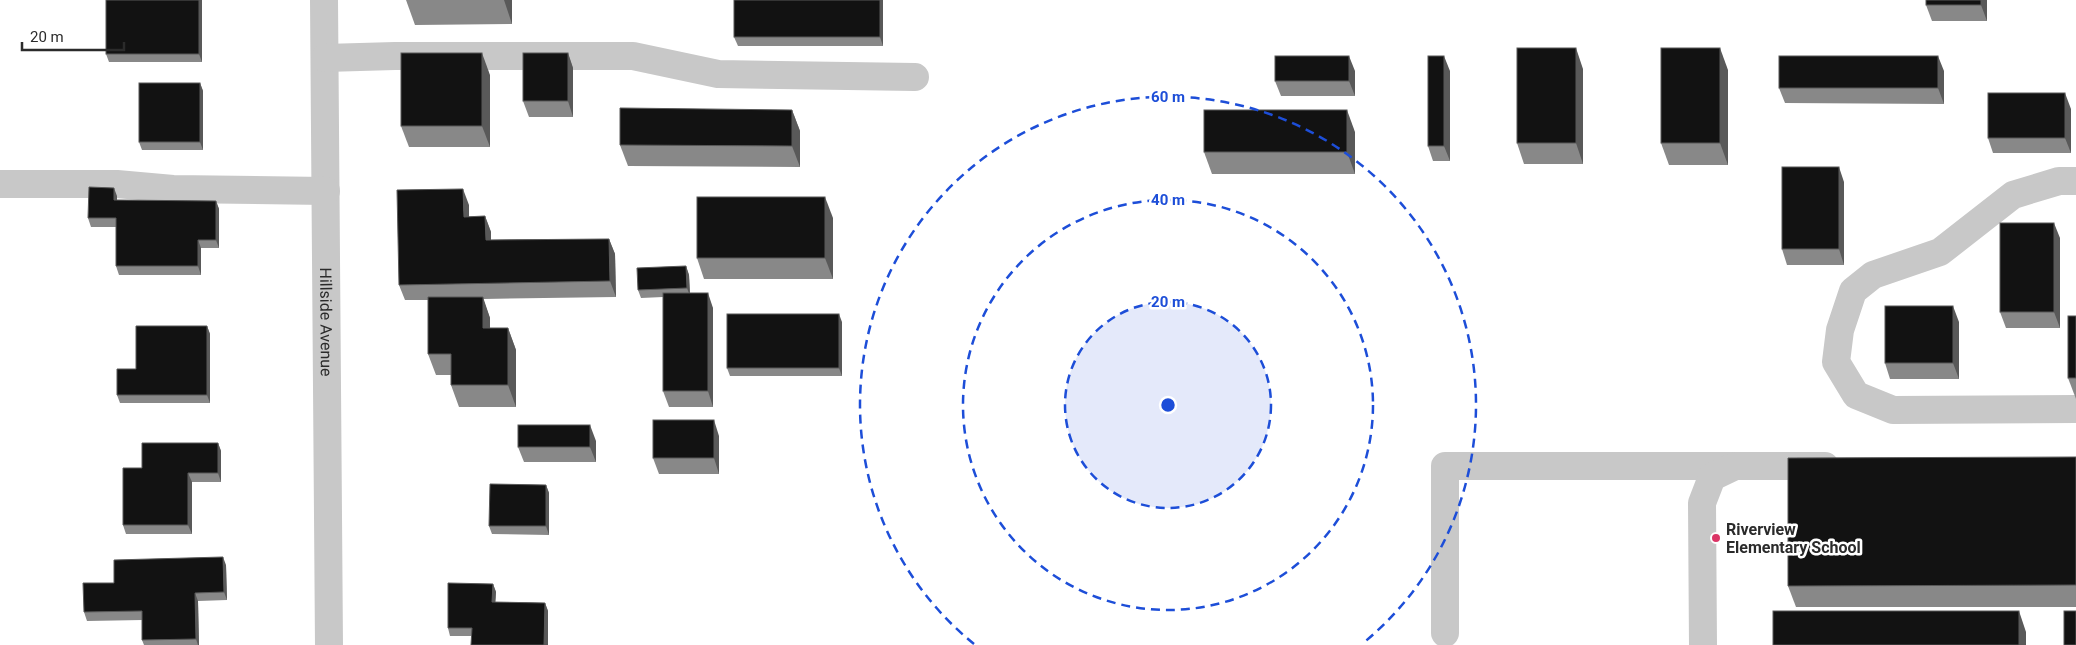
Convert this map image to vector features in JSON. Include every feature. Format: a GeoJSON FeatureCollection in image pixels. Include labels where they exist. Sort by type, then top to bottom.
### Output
{"type":"FeatureCollection","features":[{"type":"Feature","properties":{"kind":"street","name":"Hillside Avenue"},"geometry":{"type":"LineString","coordinates":[[324,0],[329,645]]}},
{"type":"Feature","properties":{"kind":"street"},"geometry":{"type":"LineString","coordinates":[[325,58],[396,56],[633,56],[718,74],[915,77]]}},
{"type":"Feature","properties":{"kind":"street"},"geometry":{"type":"LineString","coordinates":[[2076,181],[2059,181],[2013,195],[1940,252],[1873,274],[1853,291],[1840,330],[1836,362],[1856,395],[1893,410],[2076,409]]}},
{"type":"Feature","properties":{"kind":"street"},"geometry":{"type":"LineString","coordinates":[[0,184],[118,184],[172,189],[326,191]]}},
{"type":"Feature","properties":{"kind":"street"},"geometry":{"type":"LineString","coordinates":[[1445,633],[1445,466],[1852,466]]}},
{"type":"Feature","properties":{"kind":"street"},"geometry":{"type":"LineString","coordinates":[[1703,645],[1702,503],[1712,477],[1735,466]]}},
{"type":"Feature","properties":{"kind":"building"},"geometry":{"type":"Polygon","coordinates":[[[106,0],[199,0],[199,54],[106,54],[106,0]]]}},
{"type":"Feature","properties":{"kind":"building"},"geometry":{"type":"Polygon","coordinates":[[[734,0],[880,0],[880,37],[734,37],[734,0]]]}},
{"type":"Feature","properties":{"kind":"building"},"geometry":{"type":"Polygon","coordinates":[[[1926,0],[1981,0],[1981,5],[1926,5],[1926,0]]]}},
{"type":"Feature","properties":{"kind":"building"},"geometry":{"type":"Polygon","coordinates":[[[1517,48],[1576,48],[1576,143],[1517,143],[1517,48]]]}},
{"type":"Feature","properties":{"kind":"building"},"geometry":{"type":"Polygon","coordinates":[[[1661,48],[1720,48],[1720,143],[1661,143],[1661,48]]]}},
{"type":"Feature","properties":{"kind":"building"},"geometry":{"type":"Polygon","coordinates":[[[401,53],[482,53],[482,126],[401,126],[401,53]]]}},
{"type":"Feature","properties":{"kind":"building"},"geometry":{"type":"Polygon","coordinates":[[[523,53],[568,53],[568,101],[523,101],[523,53]]]}},
{"type":"Feature","properties":{"kind":"building"},"geometry":{"type":"Polygon","coordinates":[[[1275,56],[1349,56],[1349,81],[1275,81],[1275,56]]]}},
{"type":"Feature","properties":{"kind":"building"},"geometry":{"type":"Polygon","coordinates":[[[1428,56],[1444,56],[1444,146],[1428,146],[1428,56]]]}},
{"type":"Feature","properties":{"kind":"building"},"geometry":{"type":"Polygon","coordinates":[[[1779,56],[1938,56],[1938,88],[1779,88],[1779,56]]]}},
{"type":"Feature","properties":{"kind":"building"},"geometry":{"type":"Polygon","coordinates":[[[139,83],[200,83],[200,142],[139,142],[139,83]]]}},
{"type":"Feature","properties":{"kind":"building"},"geometry":{"type":"Polygon","coordinates":[[[1988,93],[2065,93],[2065,138],[1988,138],[1988,93]]]}},
{"type":"Feature","properties":{"kind":"building"},"geometry":{"type":"Polygon","coordinates":[[[620,108],[792,110],[792,146],[620,145],[620,108]]]}},
{"type":"Feature","properties":{"kind":"building"},"geometry":{"type":"Polygon","coordinates":[[[1204,110],[1347,110],[1347,152],[1204,152],[1204,110]]]}},
{"type":"Feature","properties":{"kind":"building"},"geometry":{"type":"Polygon","coordinates":[[[1782,167],[1839,167],[1839,249],[1782,249],[1782,167]]]}},
{"type":"Feature","properties":{"kind":"building"},"geometry":{"type":"Polygon","coordinates":[[[89,187],[114,188],[114,200],[216,201],[216,240],[198,240],[198,266],[116,266],[116,218],[88,218],[89,187]]]}},
{"type":"Feature","properties":{"kind":"building"},"geometry":{"type":"Polygon","coordinates":[[[463,189],[464,217],[485,216],[486,240],[609,239],[610,281],[399,285],[397,190],[463,189]]]}},
{"type":"Feature","properties":{"kind":"building"},"geometry":{"type":"Polygon","coordinates":[[[697,197],[825,197],[825,258],[697,258],[697,197]]]}},
{"type":"Feature","properties":{"kind":"building"},"geometry":{"type":"Polygon","coordinates":[[[2000,223],[2054,223],[2054,312],[2000,312],[2000,223]]]}},
{"type":"Feature","properties":{"kind":"building"},"geometry":{"type":"Polygon","coordinates":[[[686,266],[687,288],[638,290],[637,268],[686,266]]]}},
{"type":"Feature","properties":{"kind":"building"},"geometry":{"type":"Polygon","coordinates":[[[663,293],[708,293],[708,391],[663,391],[663,293]]]}},
{"type":"Feature","properties":{"kind":"building"},"geometry":{"type":"Polygon","coordinates":[[[428,297],[483,297],[483,328],[508,328],[508,385],[451,385],[451,354],[428,354],[428,297]]]}},
{"type":"Feature","properties":{"kind":"building"},"geometry":{"type":"Polygon","coordinates":[[[1885,306],[1953,306],[1953,363],[1885,363],[1885,306]]]}},
{"type":"Feature","properties":{"kind":"building"},"geometry":{"type":"Polygon","coordinates":[[[727,314],[839,314],[839,368],[727,368],[727,314]]]}},
{"type":"Feature","properties":{"kind":"building"},"geometry":{"type":"Polygon","coordinates":[[[2068,316],[2076,316],[2076,378],[2068,378],[2068,316]]]}},
{"type":"Feature","properties":{"kind":"building"},"geometry":{"type":"Polygon","coordinates":[[[136,326],[207,326],[207,395],[117,395],[117,369],[136,369],[136,326]]]}},
{"type":"Feature","properties":{"kind":"building"},"geometry":{"type":"Polygon","coordinates":[[[653,420],[714,420],[714,458],[653,458],[653,420]]]}},
{"type":"Feature","properties":{"kind":"building"},"geometry":{"type":"Polygon","coordinates":[[[518,425],[590,425],[590,447],[518,447],[518,425]]]}},
{"type":"Feature","properties":{"kind":"building"},"geometry":{"type":"Polygon","coordinates":[[[142,443],[218,443],[218,473],[188,473],[188,525],[123,525],[123,468],[142,468],[142,443]]]}},
{"type":"Feature","properties":{"kind":"building","name":"Riverview Elementary School"},"geometry":{"type":"Polygon","coordinates":[[[2076,457],[2076,585],[1788,586],[1788,458],[2076,457]]]}},
{"type":"Feature","properties":{"kind":"building"},"geometry":{"type":"Polygon","coordinates":[[[490,484],[546,485],[546,526],[489,526],[490,484]]]}},
{"type":"Feature","properties":{"kind":"building"},"geometry":{"type":"Polygon","coordinates":[[[223,557],[224,592],[195,593],[196,639],[142,640],[142,611],[84,612],[83,583],[114,583],[114,560],[223,557]]]}},
{"type":"Feature","properties":{"kind":"building"},"geometry":{"type":"Polygon","coordinates":[[[448,583],[493,584],[492,602],[545,603],[544,645],[471,645],[472,628],[448,628],[448,583]]]}},
{"type":"Feature","properties":{"kind":"building"},"geometry":{"type":"Polygon","coordinates":[[[1773,611],[2019,611],[2019,645],[1773,645],[1773,611]]]}},
{"type":"Feature","properties":{"kind":"building"},"geometry":{"type":"Polygon","coordinates":[[[2064,611],[2076,611],[2076,645],[2064,645],[2064,611]]]}},
{"type":"Feature","properties":{"kind":"place","name":"Riverview Elementary School"},"geometry":{"type":"Point","coordinates":[1716,538]}}]}
